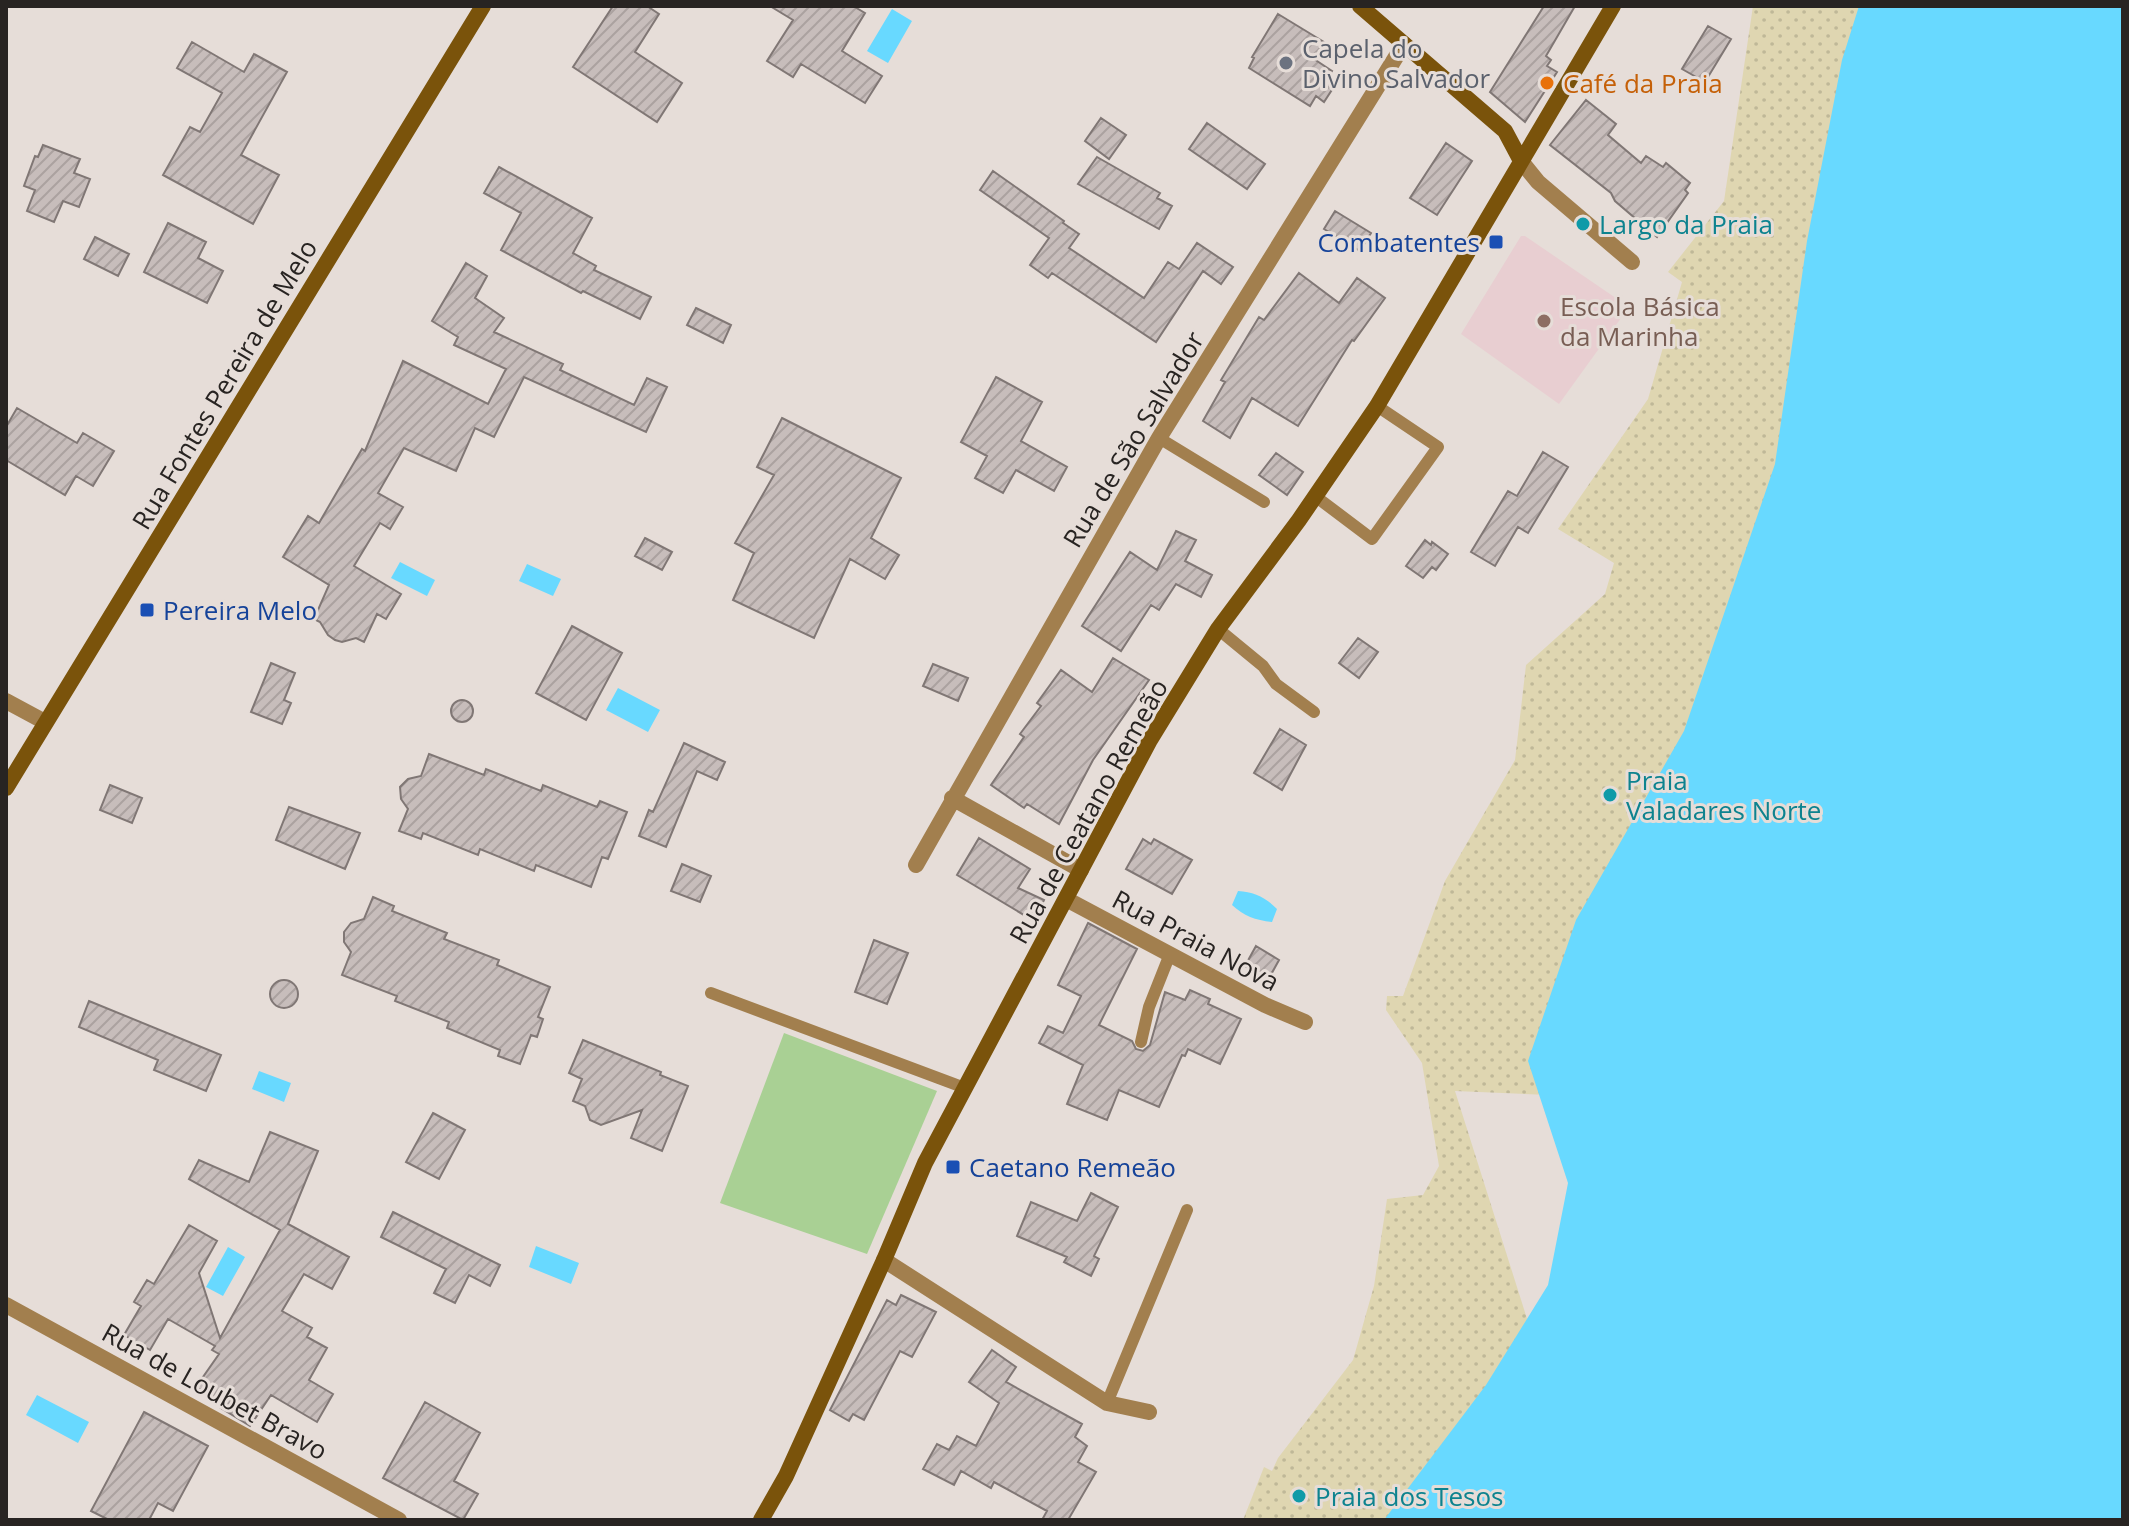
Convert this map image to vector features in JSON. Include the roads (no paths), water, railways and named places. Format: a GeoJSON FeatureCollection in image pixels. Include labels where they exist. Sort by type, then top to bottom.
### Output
{"type":"FeatureCollection","features":[{"type":"Feature","properties":{"kind":"main road","name":"Rua Fontes Pereira de Melo"},"geometry":{"type":"LineString","coordinates":[[6,788],[483,6]]}},
{"type":"Feature","properties":{"kind":"main road"},"geometry":{"type":"LineString","coordinates":[[1360,6],[1505,131],[1521,161]]}},
{"type":"Feature","properties":{"kind":"main road","name":"Rua de Ceatano Remeão"},"geometry":{"type":"LineString","coordinates":[[761,1520],[786,1476],[925,1163],[1150,740],[1218,629],[1377,406],[1613,6]]}},
{"type":"Feature","properties":{"kind":"street","name":"Rua de São Salvador"},"geometry":{"type":"LineString","coordinates":[[916,865],[1159,438],[1404,44]]}},
{"type":"Feature","properties":{"kind":"street"},"geometry":{"type":"LineString","coordinates":[[1521,161],[1538,182],[1632,262]]}},
{"type":"Feature","properties":{"kind":"street"},"geometry":{"type":"LineString","coordinates":[[6,701],[45,722]]}},
{"type":"Feature","properties":{"kind":"street"},"geometry":{"type":"LineString","coordinates":[[952,798],[1081,870]]}},
{"type":"Feature","properties":{"kind":"street","name":"Rua Praia Nova"},"geometry":{"type":"LineString","coordinates":[[1066,899],[1265,1005],[1305,1022]]}},
{"type":"Feature","properties":{"kind":"street"},"geometry":{"type":"LineString","coordinates":[[884,1260],[1107,1403],[1149,1412]]}},
{"type":"Feature","properties":{"kind":"street","name":"Rua de Loubet Bravo"},"geometry":{"type":"LineString","coordinates":[[6,1305],[399,1520]]}},
{"type":"Feature","properties":{"kind":"lane"},"geometry":{"type":"LineString","coordinates":[[1315,496],[1372,539],[1438,447],[1377,406]]}},
{"type":"Feature","properties":{"kind":"lane"},"geometry":{"type":"LineString","coordinates":[[1159,438],[1264,502]]}},
{"type":"Feature","properties":{"kind":"lane"},"geometry":{"type":"LineString","coordinates":[[1218,629],[1263,666],[1276,684],[1314,712]]}},
{"type":"Feature","properties":{"kind":"lane"},"geometry":{"type":"LineString","coordinates":[[1141,1042],[1149,1007],[1170,954]]}},
{"type":"Feature","properties":{"kind":"lane"},"geometry":{"type":"LineString","coordinates":[[711,993],[965,1088]]}},
{"type":"Feature","properties":{"kind":"lane"},"geometry":{"type":"LineString","coordinates":[[1107,1403],[1187,1210]]}},
{"type":"Feature","properties":{"kind":"water"},"geometry":{"type":"Polygon","coordinates":[[[1859,6],[2123,6],[2123,1520],[1384,1520],[1486,1385],[1548,1285],[1568,1183],[1528,1061],[1576,920],[1684,731],[1775,464],[1807,241],[1842,60],[1859,6]]]}},
{"type":"Feature","properties":{"kind":"water"},"geometry":{"type":"Polygon","coordinates":[[[892,9],[912,21],[888,63],[867,51],[892,9]]]}},
{"type":"Feature","properties":{"kind":"water"},"geometry":{"type":"Polygon","coordinates":[[[400,562],[435,580],[427,596],[391,578],[400,562]]]}},
{"type":"Feature","properties":{"kind":"water"},"geometry":{"type":"Polygon","coordinates":[[[527,564],[561,579],[553,596],[519,581],[527,564]]]}},
{"type":"Feature","properties":{"kind":"water"},"geometry":{"type":"Polygon","coordinates":[[[618,688],[660,710],[648,732],[606,710],[618,688]]]}},
{"type":"Feature","properties":{"kind":"water"},"geometry":{"type":"Polygon","coordinates":[[[1238,891],[1259,896],[1273,905],[1277,909],[1272,922],[1250,917],[1232,905],[1238,891]]]}},
{"type":"Feature","properties":{"kind":"water"},"geometry":{"type":"Polygon","coordinates":[[[259,1071],[291,1083],[284,1102],[252,1089],[259,1071]]]}},
{"type":"Feature","properties":{"kind":"water"},"geometry":{"type":"Polygon","coordinates":[[[536,1246],[579,1263],[571,1284],[529,1267],[536,1246]]]}},
{"type":"Feature","properties":{"kind":"water"},"geometry":{"type":"Polygon","coordinates":[[[228,1247],[245,1257],[223,1296],[206,1287],[228,1247]]]}},
{"type":"Feature","properties":{"kind":"water"},"geometry":{"type":"Polygon","coordinates":[[[37,1395],[89,1422],[78,1443],[26,1415],[37,1395]]]}},
{"type":"Feature","properties":{"kind":"place","name":"Capela do Divino Salvador"},"geometry":{"type":"Point","coordinates":[1286,63]}},
{"type":"Feature","properties":{"kind":"place","name":"Café da Praia"},"geometry":{"type":"Point","coordinates":[1547,83]}},
{"type":"Feature","properties":{"kind":"place","name":"Largo da Praia"},"geometry":{"type":"Point","coordinates":[1583,224]}},
{"type":"Feature","properties":{"kind":"place","name":"Combatentes"},"geometry":{"type":"Point","coordinates":[1496,242]}},
{"type":"Feature","properties":{"kind":"place","name":"Escola Básica da Marinha"},"geometry":{"type":"Point","coordinates":[1544,321]}},
{"type":"Feature","properties":{"kind":"place","name":"Pereira Melo"},"geometry":{"type":"Point","coordinates":[147,610]}},
{"type":"Feature","properties":{"kind":"place","name":"Praia Valadares Norte"},"geometry":{"type":"Point","coordinates":[1610,795]}},
{"type":"Feature","properties":{"kind":"place","name":"Caetano Remeão"},"geometry":{"type":"Point","coordinates":[953,1167]}},
{"type":"Feature","properties":{"kind":"place","name":"Praia dos Tesos"},"geometry":{"type":"Point","coordinates":[1299,1496]}}]}
